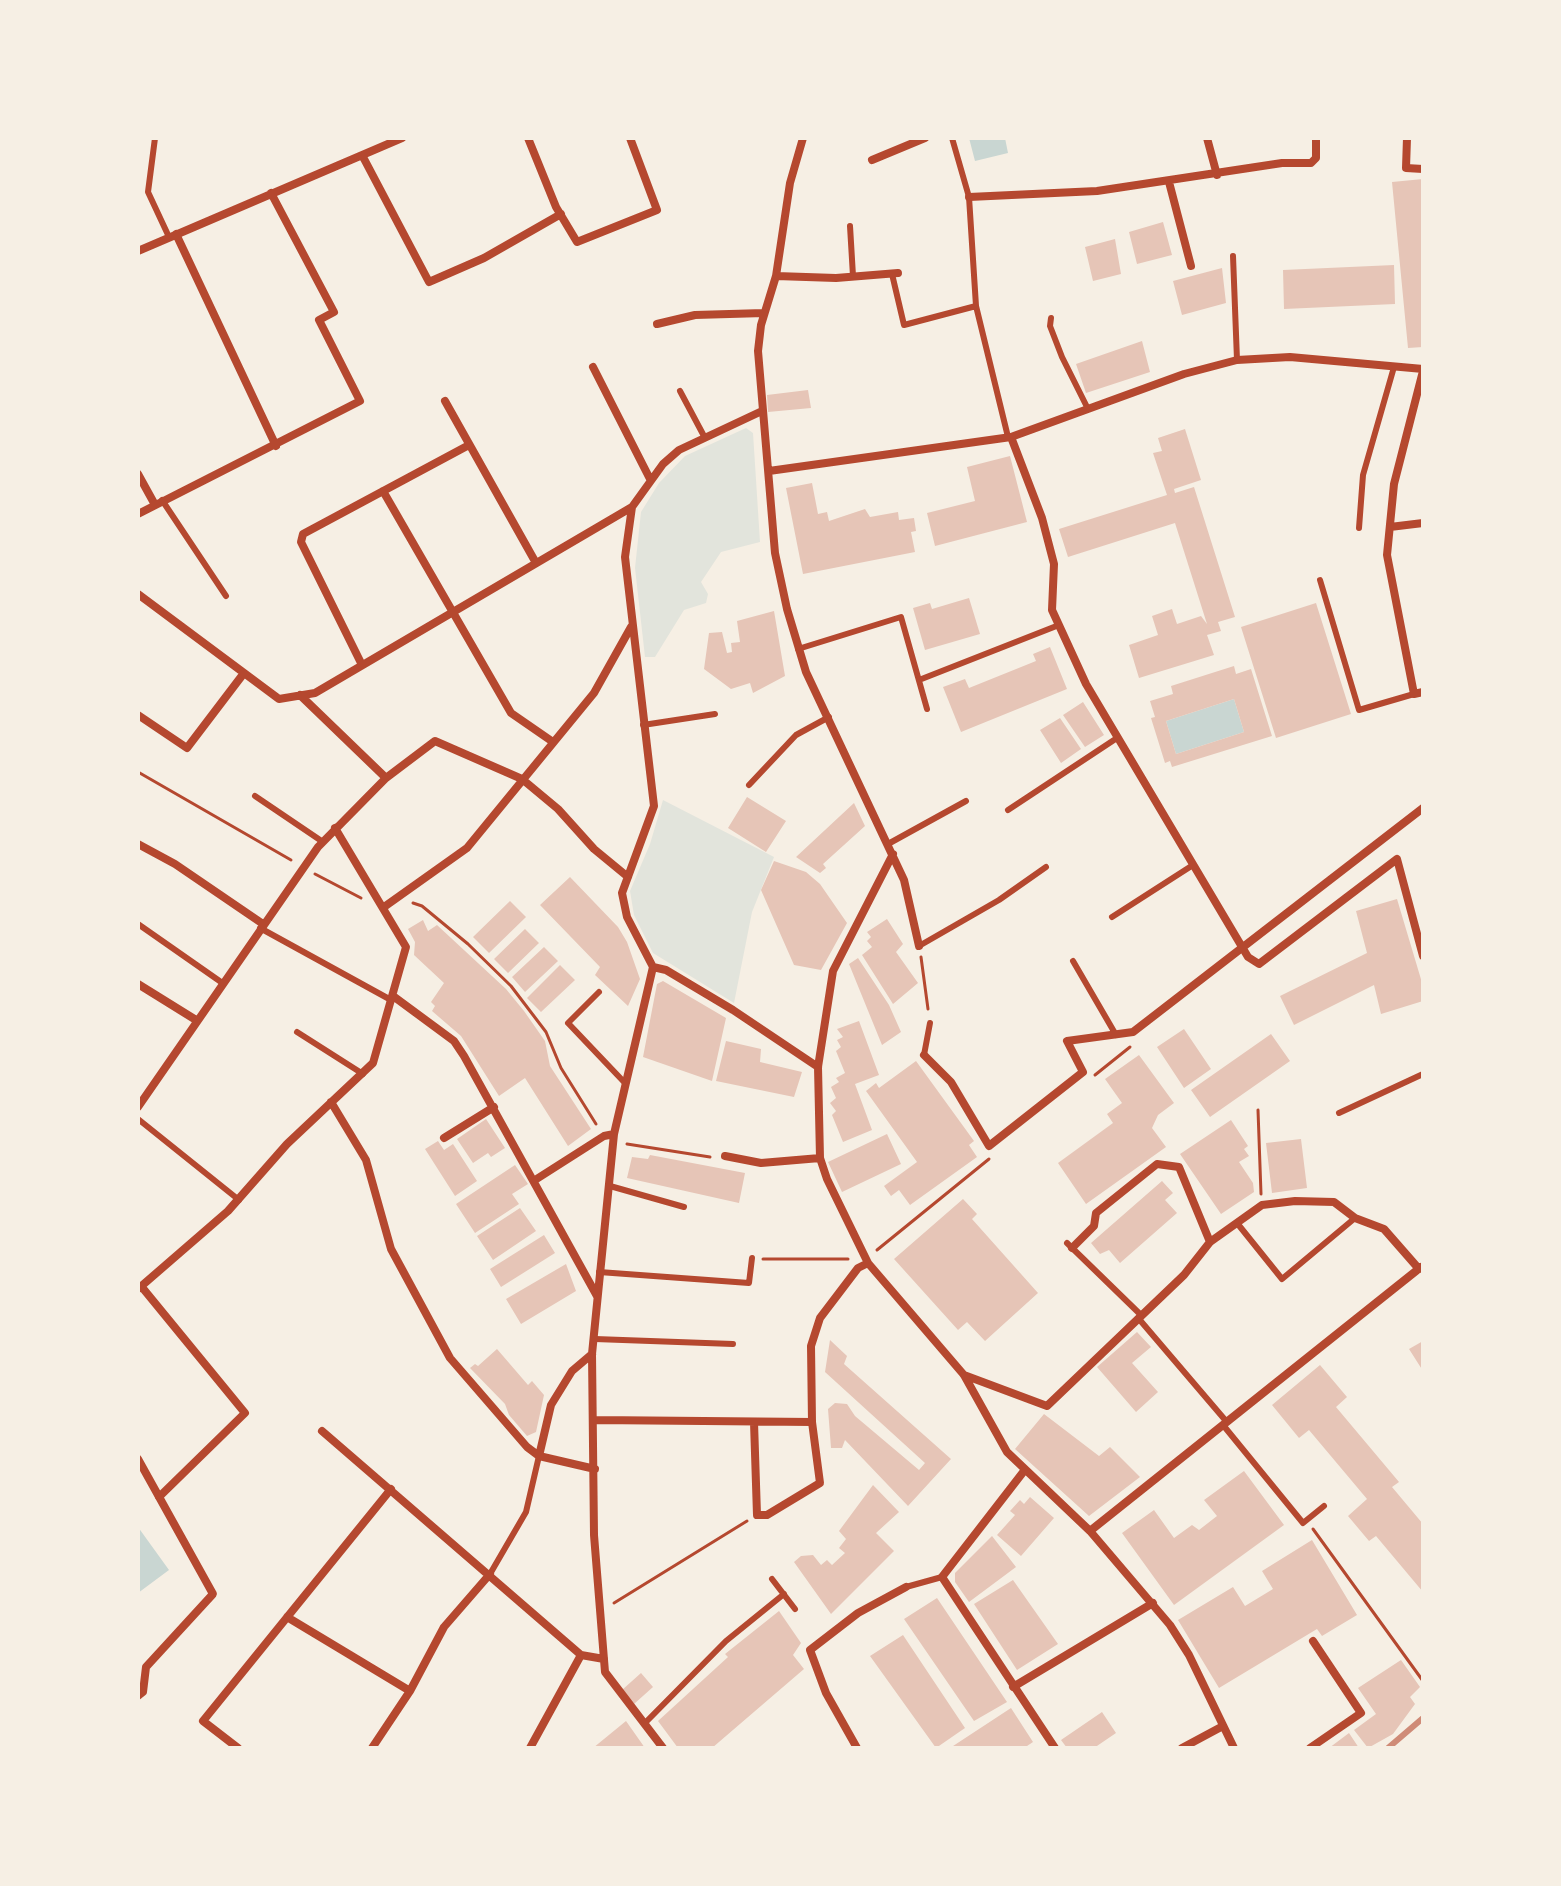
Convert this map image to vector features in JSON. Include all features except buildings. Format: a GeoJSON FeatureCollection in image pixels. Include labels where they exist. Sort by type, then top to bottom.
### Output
{"type":"FeatureCollection","features":[{"type":"Feature","properties":{"kind":"street"},"geometry":{"type":"LineString","coordinates":[[138,251],[402,138]]}},
{"type":"Feature","properties":{"kind":"street"},"geometry":{"type":"LineString","coordinates":[[528,138],[561,214],[577,242],[657,210],[630,138]]}},
{"type":"Feature","properties":{"kind":"street"},"geometry":{"type":"LineString","coordinates":[[803,138],[790,183],[776,276],[764,313],[758,351],[775,553],[798,649],[904,880],[919,946]]}},
{"type":"Feature","properties":{"kind":"street"},"geometry":{"type":"LineString","coordinates":[[872,160],[925,138]]}},
{"type":"Feature","properties":{"kind":"street"},"geometry":{"type":"LineString","coordinates":[[1207,138],[1217,175]]}},
{"type":"Feature","properties":{"kind":"street"},"geometry":{"type":"LineString","coordinates":[[969,197],[1082,192],[1169,182],[1282,163],[1311,163],[1316,158],[1316,138]]}},
{"type":"Feature","properties":{"kind":"street"},"geometry":{"type":"LineString","coordinates":[[1407,138],[1406,168],[1423,169]]}},
{"type":"Feature","properties":{"kind":"street"},"geometry":{"type":"LineString","coordinates":[[362,155],[429,282],[484,258],[561,214]]}},
{"type":"Feature","properties":{"kind":"street"},"geometry":{"type":"LineString","coordinates":[[1169,182],[1191,266]]}},
{"type":"Feature","properties":{"kind":"street"},"geometry":{"type":"LineString","coordinates":[[138,514],[158,501],[276,446],[360,401],[319,320],[334,312],[271,193]]}},
{"type":"Feature","properties":{"kind":"street"},"geometry":{"type":"LineString","coordinates":[[172,236],[276,446]]}},
{"type":"Feature","properties":{"kind":"street"},"geometry":{"type":"LineString","coordinates":[[776,276],[895,274]]}},
{"type":"Feature","properties":{"kind":"street"},"geometry":{"type":"LineString","coordinates":[[657,324],[695,315],[764,313]]}},
{"type":"Feature","properties":{"kind":"street"},"geometry":{"type":"LineString","coordinates":[[769,471],[1009,437],[1184,374],[1237,360],[1290,357],[1423,370],[1394,484],[1387,555],[1418,693]]}},
{"type":"Feature","properties":{"kind":"street"},"geometry":{"type":"LineString","coordinates":[[593,367],[650,479]]}},
{"type":"Feature","properties":{"kind":"street"},"geometry":{"type":"LineString","coordinates":[[445,401],[536,563]]}},
{"type":"Feature","properties":{"kind":"street"},"geometry":{"type":"LineString","coordinates":[[663,1748],[610,1683],[604,1659],[594,1535],[592,1354],[599,1272],[614,1138],[653,967],[627,917],[622,893],[654,806],[625,557],[632,507],[650,479],[679,450],[762,411]]}},
{"type":"Feature","properties":{"kind":"street"},"geometry":{"type":"LineString","coordinates":[[1009,437],[1054,564],[1052,610],[1117,738],[1242,949],[1259,964],[1397,859],[1423,956]]}},
{"type":"Feature","properties":{"kind":"street"},"geometry":{"type":"LineString","coordinates":[[362,665],[301,542],[303,534],[469,445]]}},
{"type":"Feature","properties":{"kind":"street"},"geometry":{"type":"LineString","coordinates":[[138,474],[158,501]]}},
{"type":"Feature","properties":{"kind":"street"},"geometry":{"type":"LineString","coordinates":[[383,491],[511,713],[553,742]]}},
{"type":"Feature","properties":{"kind":"street"},"geometry":{"type":"LineString","coordinates":[[138,594],[279,699],[315,693],[632,507]]}},
{"type":"Feature","properties":{"kind":"street"},"geometry":{"type":"LineString","coordinates":[[1390,527],[1423,523]]}},
{"type":"Feature","properties":{"kind":"street"},"geometry":{"type":"LineString","coordinates":[[384,907],[467,848],[594,693],[631,627]]}},
{"type":"Feature","properties":{"kind":"street"},"geometry":{"type":"LineString","coordinates":[[138,715],[187,748],[244,673]]}},
{"type":"Feature","properties":{"kind":"street"},"geometry":{"type":"LineString","coordinates":[[300,695],[386,778]]}},
{"type":"Feature","properties":{"kind":"street"},"geometry":{"type":"LineString","coordinates":[[138,1107],[168,1068],[221,982],[323,842],[386,778],[435,741],[522,779],[558,809],[594,849],[628,877]]}},
{"type":"Feature","properties":{"kind":"street"},"geometry":{"type":"LineString","coordinates":[[924,1055],[951,1082],[989,1146],[1083,1072],[1067,1041],[1133,1032],[1423,808]]}},
{"type":"Feature","properties":{"kind":"street"},"geometry":{"type":"LineString","coordinates":[[159,1497],[245,1413],[139,1288],[239,1200],[287,1144],[373,1063],[406,947],[335,828]]}},
{"type":"Feature","properties":{"kind":"street"},"geometry":{"type":"LineString","coordinates":[[138,844],[175,864],[261,926]]}},
{"type":"Feature","properties":{"kind":"street"},"geometry":{"type":"LineString","coordinates":[[893,854],[833,971],[818,1067],[820,1158],[868,1263],[964,1375],[988,1423],[1024,1471],[1090,1531],[1153,1603],[1189,1655],[1234,1748]]}},
{"type":"Feature","properties":{"kind":"street"},"geometry":{"type":"LineString","coordinates":[[653,967],[666,970],[733,1010],[818,1067]]}},
{"type":"Feature","properties":{"kind":"street"},"geometry":{"type":"LineString","coordinates":[[138,984],[196,1020]]}},
{"type":"Feature","properties":{"kind":"street"},"geometry":{"type":"LineString","coordinates":[[392,998],[454,1041],[494,1107],[598,1297]]}},
{"type":"Feature","properties":{"kind":"street"},"geometry":{"type":"LineString","coordinates":[[331,1102],[366,1160],[391,1249],[436,1334],[481,1398],[539,1456],[595,1469]]}},
{"type":"Feature","properties":{"kind":"street"},"geometry":{"type":"LineString","coordinates":[[444,1138],[494,1107]]}},
{"type":"Feature","properties":{"kind":"street"},"geometry":{"type":"LineString","coordinates":[[535,1180],[604,1136],[614,1138]]}},
{"type":"Feature","properties":{"kind":"street"},"geometry":{"type":"LineString","coordinates":[[725,1156],[761,1163],[820,1158]]}},
{"type":"Feature","properties":{"kind":"street"},"geometry":{"type":"LineString","coordinates":[[1070,1245],[1094,1226],[1096,1213],[1157,1164],[1179,1167],[1210,1242]]}},
{"type":"Feature","properties":{"kind":"street"},"geometry":{"type":"LineString","coordinates":[[964,1375],[1047,1406],[1184,1275],[1210,1242],[1262,1205],[1295,1201],[1334,1202],[1355,1218],[1384,1229],[1421,1268],[1090,1531]]}},
{"type":"Feature","properties":{"kind":"street"},"geometry":{"type":"LineString","coordinates":[[754,1422],[757,1515],[767,1515],[820,1483],[812,1422],[811,1346],[820,1318],[858,1268],[868,1263]]}},
{"type":"Feature","properties":{"kind":"street"},"geometry":{"type":"LineString","coordinates":[[539,1456],[551,1405],[572,1371],[592,1354]]}},
{"type":"Feature","properties":{"kind":"street"},"geometry":{"type":"LineString","coordinates":[[595,1420],[812,1422]]}},
{"type":"Feature","properties":{"kind":"street"},"geometry":{"type":"LineString","coordinates":[[322,1431],[581,1655],[604,1659]]}},
{"type":"Feature","properties":{"kind":"street"},"geometry":{"type":"LineString","coordinates":[[138,1459],[213,1594],[146,1667],[143,1692],[138,1696]]}},
{"type":"Feature","properties":{"kind":"street"},"geometry":{"type":"LineString","coordinates":[[1024,1471],[942,1577],[1055,1748]]}},
{"type":"Feature","properties":{"kind":"street"},"geometry":{"type":"LineString","coordinates":[[238,1748],[203,1721],[391,1489]]}},
{"type":"Feature","properties":{"kind":"street"},"geometry":{"type":"LineString","coordinates":[[372,1748],[410,1691],[444,1627],[490,1574]]}},
{"type":"Feature","properties":{"kind":"street"},"geometry":{"type":"LineString","coordinates":[[857,1748],[826,1693],[810,1650],[858,1613],[906,1587]]}},
{"type":"Feature","properties":{"kind":"street"},"geometry":{"type":"LineString","coordinates":[[1013,1687],[1153,1603]]}},
{"type":"Feature","properties":{"kind":"street"},"geometry":{"type":"LineString","coordinates":[[287,1617],[410,1691]]}},
{"type":"Feature","properties":{"kind":"street"},"geometry":{"type":"LineString","coordinates":[[1310,1748],[1361,1713],[1313,1641]]}},
{"type":"Feature","properties":{"kind":"street"},"geometry":{"type":"LineString","coordinates":[[530,1748],[581,1655]]}},
{"type":"Feature","properties":{"kind":"street"},"geometry":{"type":"LineString","coordinates":[[1182,1748],[1223,1726]]}},
{"type":"Feature","properties":{"kind":"lane"},"geometry":{"type":"LineString","coordinates":[[155,138],[148,192],[172,236]]}},
{"type":"Feature","properties":{"kind":"lane"},"geometry":{"type":"LineString","coordinates":[[952,138],[969,197],[976,306],[1009,437]]}},
{"type":"Feature","properties":{"kind":"lane"},"geometry":{"type":"LineString","coordinates":[[850,226],[853,276]]}},
{"type":"Feature","properties":{"kind":"lane"},"geometry":{"type":"LineString","coordinates":[[1233,256],[1237,360]]}},
{"type":"Feature","properties":{"kind":"lane"},"geometry":{"type":"LineString","coordinates":[[895,274],[904,325],[976,306]]}},
{"type":"Feature","properties":{"kind":"lane"},"geometry":{"type":"LineString","coordinates":[[1051,318],[1050,326],[1062,357],[1088,409]]}},
{"type":"Feature","properties":{"kind":"lane"},"geometry":{"type":"LineString","coordinates":[[1359,528],[1363,475],[1394,367]]}},
{"type":"Feature","properties":{"kind":"lane"},"geometry":{"type":"LineString","coordinates":[[680,391],[705,438]]}},
{"type":"Feature","properties":{"kind":"lane"},"geometry":{"type":"LineString","coordinates":[[158,501],[226,596]]}},
{"type":"Feature","properties":{"kind":"lane"},"geometry":{"type":"LineString","coordinates":[[1320,580],[1359,710],[1418,693]]}},
{"type":"Feature","properties":{"kind":"lane"},"geometry":{"type":"LineString","coordinates":[[798,649],[901,617],[927,709]]}},
{"type":"Feature","properties":{"kind":"lane"},"geometry":{"type":"LineString","coordinates":[[919,680],[1059,625]]}},
{"type":"Feature","properties":{"kind":"lane"},"geometry":{"type":"LineString","coordinates":[[643,725],[715,714]]}},
{"type":"Feature","properties":{"kind":"lane"},"geometry":{"type":"LineString","coordinates":[[749,785],[796,735],[829,717]]}},
{"type":"Feature","properties":{"kind":"lane"},"geometry":{"type":"LineString","coordinates":[[1008,810],[1117,738]]}},
{"type":"Feature","properties":{"kind":"lane"},"geometry":{"type":"LineString","coordinates":[[255,796],[323,842]]}},
{"type":"Feature","properties":{"kind":"lane"},"geometry":{"type":"LineString","coordinates":[[888,844],[966,801]]}},
{"type":"Feature","properties":{"kind":"lane"},"geometry":{"type":"LineString","coordinates":[[1112,917],[1193,865]]}},
{"type":"Feature","properties":{"kind":"lane"},"geometry":{"type":"LineString","coordinates":[[919,946],[999,900],[1046,867]]}},
{"type":"Feature","properties":{"kind":"lane"},"geometry":{"type":"LineString","coordinates":[[138,924],[221,982]]}},
{"type":"Feature","properties":{"kind":"lane"},"geometry":{"type":"LineString","coordinates":[[261,926],[392,998]]}},
{"type":"Feature","properties":{"kind":"lane"},"geometry":{"type":"LineString","coordinates":[[1073,961],[1116,1035]]}},
{"type":"Feature","properties":{"kind":"lane"},"geometry":{"type":"LineString","coordinates":[[599,992],[568,1023],[625,1083]]}},
{"type":"Feature","properties":{"kind":"lane"},"geometry":{"type":"LineString","coordinates":[[924,1055],[930,1023]]}},
{"type":"Feature","properties":{"kind":"lane"},"geometry":{"type":"LineString","coordinates":[[297,1032],[363,1074]]}},
{"type":"Feature","properties":{"kind":"lane"},"geometry":{"type":"LineString","coordinates":[[1339,1113],[1423,1074]]}},
{"type":"Feature","properties":{"kind":"lane"},"geometry":{"type":"LineString","coordinates":[[138,1119],[239,1200]]}},
{"type":"Feature","properties":{"kind":"lane"},"geometry":{"type":"LineString","coordinates":[[610,1186],[684,1207]]}},
{"type":"Feature","properties":{"kind":"lane"},"geometry":{"type":"LineString","coordinates":[[1237,1223],[1282,1279],[1355,1218]]}},
{"type":"Feature","properties":{"kind":"lane"},"geometry":{"type":"LineString","coordinates":[[1070,1245],[1140,1318],[1303,1523],[1324,1506]]}},
{"type":"Feature","properties":{"kind":"lane"},"geometry":{"type":"LineString","coordinates":[[599,1272],[749,1283],[752,1258]]}},
{"type":"Feature","properties":{"kind":"lane"},"geometry":{"type":"LineString","coordinates":[[595,1339],[733,1344]]}},
{"type":"Feature","properties":{"kind":"lane"},"geometry":{"type":"LineString","coordinates":[[490,1574],[526,1512],[539,1456]]}},
{"type":"Feature","properties":{"kind":"lane"},"geometry":{"type":"LineString","coordinates":[[906,1587],[942,1577]]}},
{"type":"Feature","properties":{"kind":"lane"},"geometry":{"type":"LineString","coordinates":[[772,1579],[795,1609]]}},
{"type":"Feature","properties":{"kind":"lane"},"geometry":{"type":"LineString","coordinates":[[644,1724],[726,1641],[784,1594]]}},
{"type":"Feature","properties":{"kind":"path"},"geometry":{"type":"LineString","coordinates":[[919,946],[930,1023]]}},
{"type":"Feature","properties":{"kind":"path"},"geometry":{"type":"LineString","coordinates":[[1258,1110],[1262,1205]]}},
{"type":"Feature","properties":{"kind":"path"},"geometry":{"type":"LineString","coordinates":[[614,1138],[715,1159]]}},
{"type":"Feature","properties":{"kind":"path"},"geometry":{"type":"LineString","coordinates":[[752,1258],[849,1259]]}},
{"type":"Feature","properties":{"kind":"path"},"geometry":{"type":"LineString","coordinates":[[601,1612],[757,1515]]}},
{"type":"Feature","properties":{"kind":"path"},"geometry":{"type":"LineString","coordinates":[[1303,1523],[1310,1525],[1423,1681]]}},
{"type":"Feature","properties":{"kind":"shaded area"},"geometry":{"type":"Polygon","coordinates":[[[969,138],[1005,138],[1008,153],[975,161],[969,138]]]}},
{"type":"Feature","properties":{"kind":"shaded area"},"geometry":{"type":"Polygon","coordinates":[[[746,428],[753,433],[760,542],[721,552],[701,582],[708,594],[706,603],[684,610],[655,657],[645,657],[635,568],[641,512],[659,483],[685,456],[746,428]]]}},
{"type":"Feature","properties":{"kind":"shaded area"},"geometry":{"type":"Polygon","coordinates":[[[1234,699],[1244,732],[1176,754],[1166,721],[1234,699]]]}},
{"type":"Feature","properties":{"kind":"shaded area"},"geometry":{"type":"Polygon","coordinates":[[[663,800],[774,857],[752,912],[734,1003],[653,953],[634,915],[630,891],[650,844],[663,800]]]}},
{"type":"Feature","properties":{"kind":"shaded area"},"geometry":{"type":"Polygon","coordinates":[[[138,1527],[169,1570],[138,1593],[138,1527]]]}},
{"type":"Feature","properties":{"kind":"railway"},"geometry":{"type":"LineString","coordinates":[[1388,1748],[1423,1718]]}}]}
